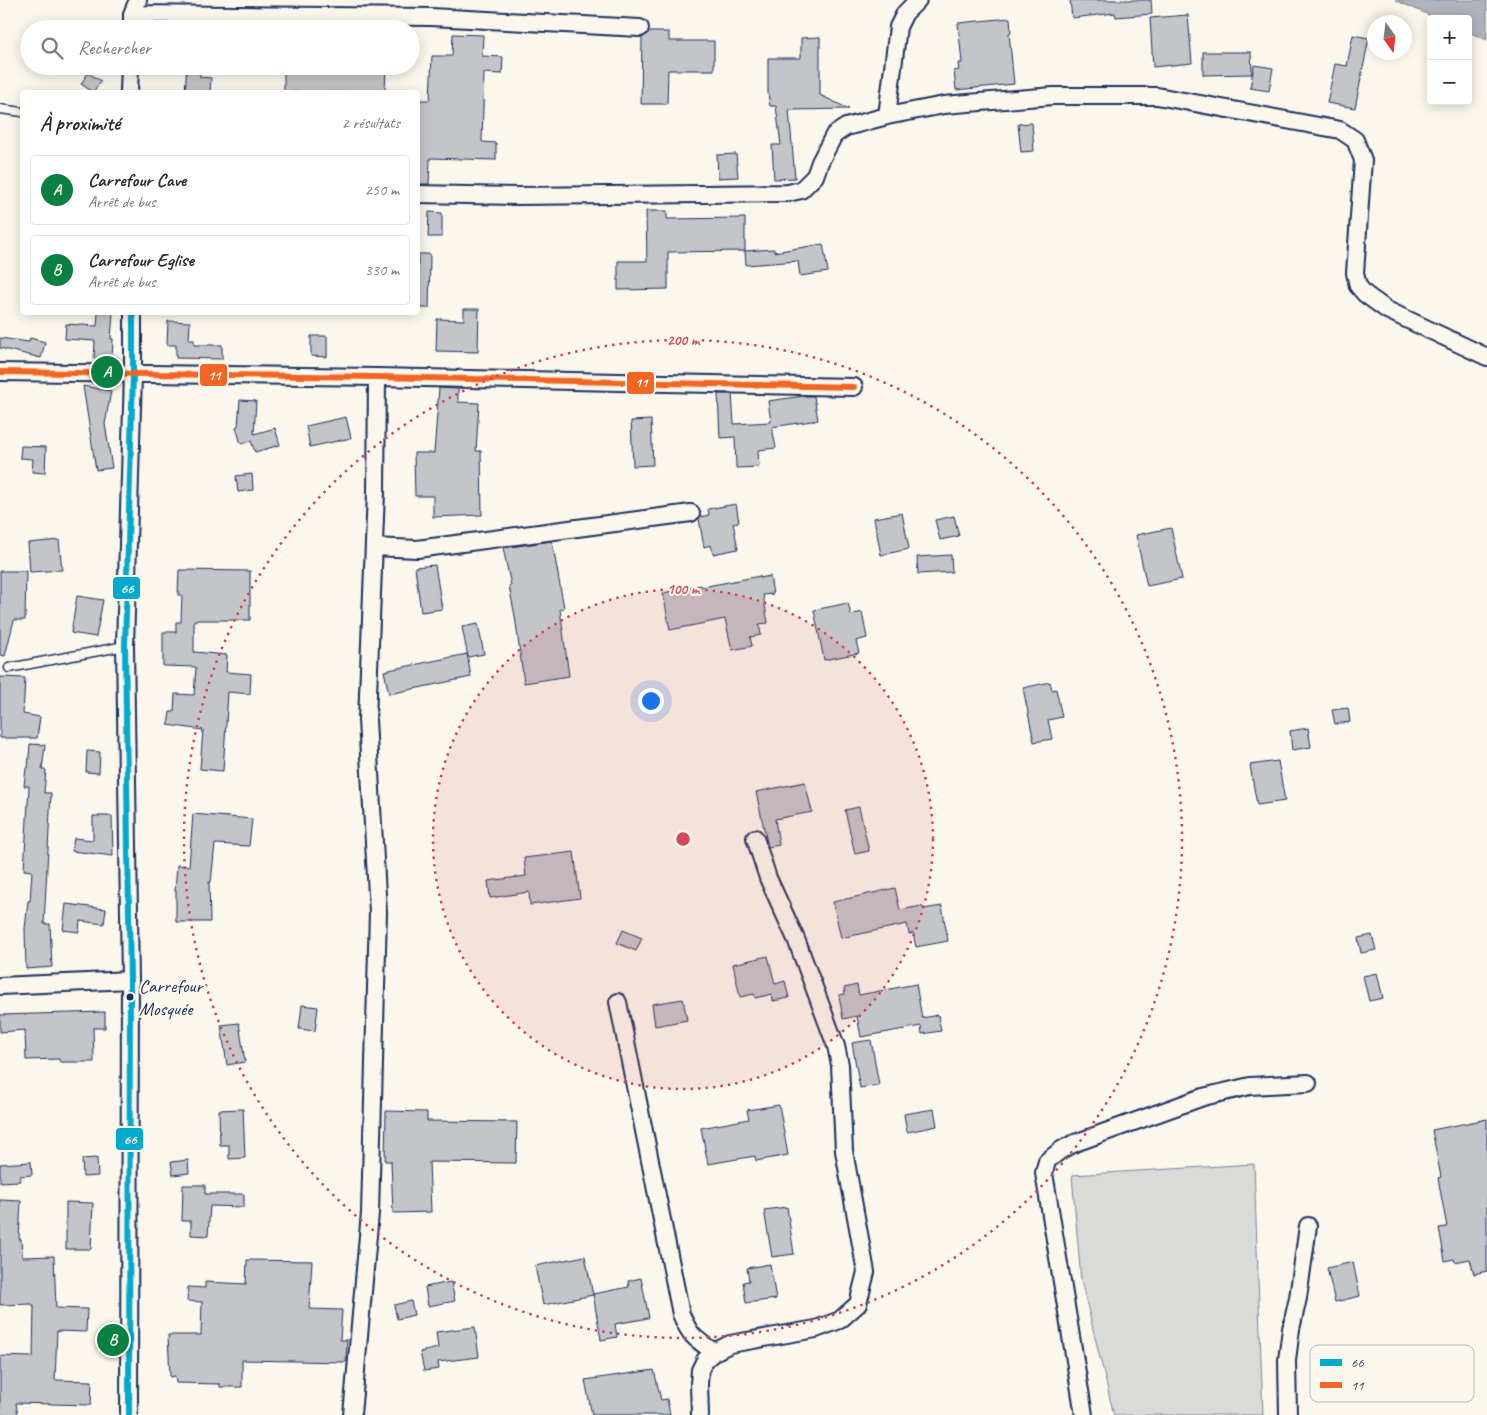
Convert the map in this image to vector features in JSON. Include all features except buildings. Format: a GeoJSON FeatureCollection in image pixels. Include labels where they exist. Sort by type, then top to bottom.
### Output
{"type":"FeatureCollection","features":[{"type":"Feature","properties":{"kind":"street"},"geometry":{"type":"LineString","coordinates":[[887,116],[898,27],[905,13],[918,0]]}},
{"type":"Feature","properties":{"kind":"street"},"geometry":{"type":"LineString","coordinates":[[134,14],[431,17],[640,28]]}},
{"type":"Feature","properties":{"kind":"street"},"geometry":{"type":"LineString","coordinates":[[129,90],[130,75]]}},
{"type":"Feature","properties":{"kind":"street"},"geometry":{"type":"LineString","coordinates":[[420,194],[518,196],[788,193],[801,190],[816,176],[820,162],[834,135],[846,127],[887,116],[944,106],[1053,96],[1157,96],[1340,130],[1354,140],[1363,160],[1355,273],[1358,286],[1365,294],[1388,310],[1487,357]]}},
{"type":"Feature","properties":{"kind":"street"},"geometry":{"type":"LineString","coordinates":[[129,1415],[130,980],[125,646],[133,315]]}},
{"type":"Feature","properties":{"kind":"street"},"geometry":{"type":"LineString","coordinates":[[0,372],[377,377],[854,387]]}},
{"type":"Feature","properties":{"kind":"street"},"geometry":{"type":"LineString","coordinates":[[352,1415],[370,1213],[378,912],[367,720],[376,492],[377,377]]}},
{"type":"Feature","properties":{"kind":"street"},"geometry":{"type":"LineString","coordinates":[[374,547],[426,548],[691,513]]}},
{"type":"Feature","properties":{"kind":"street"},"geometry":{"type":"LineString","coordinates":[[700,1415],[700,1370],[705,1360],[714,1352],[730,1344],[816,1329],[840,1320],[858,1304],[866,1272],[844,1151],[840,1065],[836,1046],[796,939],[768,878],[755,838]]}},
{"type":"Feature","properties":{"kind":"street"},"geometry":{"type":"LineString","coordinates":[[0,986],[130,980]]}},
{"type":"Feature","properties":{"kind":"street"},"geometry":{"type":"LineString","coordinates":[[618,1002],[681,1314],[688,1331],[697,1341],[714,1352]]}},
{"type":"Feature","properties":{"kind":"street"},"geometry":{"type":"LineString","coordinates":[[1084,1415],[1044,1174],[1047,1161],[1074,1143],[1203,1096],[1250,1086],[1308,1083]]}},
{"type":"Feature","properties":{"kind":"street"},"geometry":{"type":"LineString","coordinates":[[1288,1415],[1287,1360],[1308,1226]]}},
{"type":"Feature","properties":{"kind":"lane"},"geometry":{"type":"LineString","coordinates":[[0,109],[20,112]]}},
{"type":"Feature","properties":{"kind":"lane"},"geometry":{"type":"LineString","coordinates":[[9,668],[125,646]]}},
{"type":"Feature","properties":{"kind":"shaded area"},"geometry":{"type":"Polygon","coordinates":[[[1395,0],[1487,0],[1487,40],[1472,34],[1472,15],[1429,15],[1395,0]]]}},
{"type":"Feature","properties":{"kind":"shaded area"},"geometry":{"type":"Polygon","coordinates":[[[1254,1164],[1263,1415],[1114,1415],[1081,1280],[1072,1175],[1254,1164]]]}},
{"type":"Feature","properties":{"kind":"transit line","name":"66"},"geometry":{"type":"LineString","coordinates":[[129,1415],[130,980],[125,646],[133,315]]}},
{"type":"Feature","properties":{"kind":"transit line","name":"11"},"geometry":{"type":"LineString","coordinates":[[0,372],[377,377],[854,387]]}},
{"type":"Feature","properties":{"kind":"place","name":"Carrefour Cave"},"geometry":{"type":"Point","coordinates":[107,372]}},
{"type":"Feature","properties":{"kind":"place","name":"Carrefour Mosquée"},"geometry":{"type":"Point","coordinates":[130,997]}},
{"type":"Feature","properties":{"kind":"place","name":"Carrefour Eglise"},"geometry":{"type":"Point","coordinates":[113,1340]}}]}
